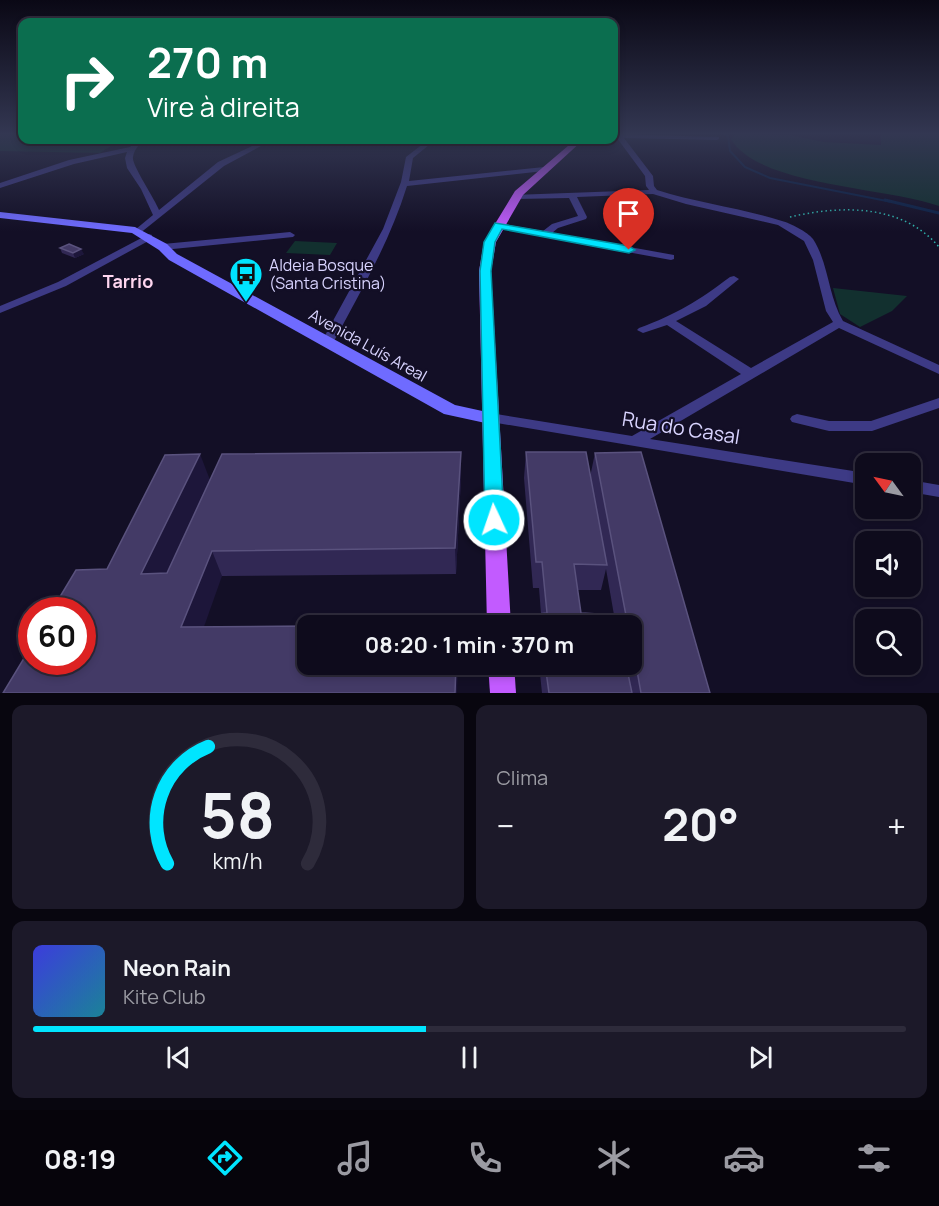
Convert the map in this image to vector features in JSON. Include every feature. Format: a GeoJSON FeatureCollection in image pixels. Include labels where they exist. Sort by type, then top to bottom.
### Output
{"type":"FeatureCollection","features":[{"type":"Feature","properties":{"kind":"main road"},"geometry":{"type":"LineString","coordinates":[[499,615],[485,271],[490,242],[516,197],[547,166]]}},
{"type":"Feature","properties":{"kind":"main road"},"geometry":{"type":"LineString","coordinates":[[502,675],[503,693]]}},
{"type":"Feature","properties":{"kind":"street"},"geometry":{"type":"LineString","coordinates":[[0,186],[59,166]]}},
{"type":"Feature","properties":{"kind":"street"},"geometry":{"type":"LineString","coordinates":[[130,166],[131,172],[143,185],[158,216]]}},
{"type":"Feature","properties":{"kind":"street"},"geometry":{"type":"LineString","coordinates":[[0,310],[62,284],[144,234],[158,216],[218,166]]}},
{"type":"Feature","properties":{"kind":"street"},"geometry":{"type":"LineString","coordinates":[[328,341],[393,221],[408,166]]}},
{"type":"Feature","properties":{"kind":"street"},"geometry":{"type":"LineString","coordinates":[[641,166],[649,176],[650,186],[654,192]]}},
{"type":"Feature","properties":{"kind":"street"},"geometry":{"type":"LineString","coordinates":[[405,184],[544,169]]}},
{"type":"Feature","properties":{"kind":"street"},"geometry":{"type":"LineString","coordinates":[[516,197],[654,192],[686,202],[776,222],[808,240],[818,260],[832,311],[839,323],[939,370]]}},
{"type":"Feature","properties":{"kind":"street"},"geometry":{"type":"LineString","coordinates":[[545,234],[555,226],[583,217],[572,195]]}},
{"type":"Feature","properties":{"kind":"street","name":"Avenida Luís Areal"},"geometry":{"type":"LineString","coordinates":[[0,214],[144,234],[168,252],[450,410],[490,418]]}},
{"type":"Feature","properties":{"kind":"street"},"geometry":{"type":"LineString","coordinates":[[499,226],[672,257]]}},
{"type":"Feature","properties":{"kind":"street"},"geometry":{"type":"LineString","coordinates":[[168,252],[194,243],[290,235]]}},
{"type":"Feature","properties":{"kind":"street"},"geometry":{"type":"LineString","coordinates":[[644,330],[702,304],[734,279]]}},
{"type":"Feature","properties":{"kind":"street"},"geometry":{"type":"LineString","coordinates":[[668,321],[751,374]]}},
{"type":"Feature","properties":{"kind":"street"},"geometry":{"type":"LineString","coordinates":[[634,441],[839,323]]}},
{"type":"Feature","properties":{"kind":"street"},"geometry":{"type":"LineString","coordinates":[[797,419],[829,426],[872,426],[939,403]]}},
{"type":"Feature","properties":{"kind":"street","name":"Rua do Casal"},"geometry":{"type":"LineString","coordinates":[[490,418],[855,477]]}},
{"type":"Feature","properties":{"kind":"street"},"geometry":{"type":"LineString","coordinates":[[921,488],[939,491]]}},
{"type":"Feature","properties":{"kind":"path"},"geometry":{"type":"LineString","coordinates":[[776,222],[801,214],[836,210],[888,216],[906,219],[919,226],[939,247]]}},
{"type":"Feature","properties":{"kind":"green space"},"geometry":{"type":"Polygon","coordinates":[[[939,166],[939,206],[795,176],[768,167],[939,166]]]}},
{"type":"Feature","properties":{"kind":"green space"},"geometry":{"type":"Polygon","coordinates":[[[295,241],[337,243],[330,255],[286,253],[295,241]]]}},
{"type":"Feature","properties":{"kind":"green space"},"geometry":{"type":"Polygon","coordinates":[[[833,288],[907,296],[892,311],[860,327],[840,314],[833,288]]]}},
{"type":"Feature","properties":{"kind":"building"},"geometry":{"type":"Polygon","coordinates":[[[69,244],[81,249],[73,253],[60,248],[69,244]]]}},
{"type":"Feature","properties":{"kind":"building"},"geometry":{"type":"Polygon","coordinates":[[[461,452],[455,548],[212,551],[181,627],[297,626],[297,675],[456,675],[455,693],[3,693],[18,668],[18,675],[96,675],[96,597],[60,597],[76,570],[107,569],[165,455],[200,454],[141,574],[167,573],[222,454],[461,452]]]}},
{"type":"Feature","properties":{"kind":"building"},"geometry":{"type":"Polygon","coordinates":[[[526,452],[586,452],[607,565],[574,564],[581,613],[616,615],[539,615],[547,613],[542,562],[536,562],[526,452]]]}},
{"type":"Feature","properties":{"kind":"building"},"geometry":{"type":"Polygon","coordinates":[[[641,452],[710,693],[641,693],[638,675],[642,675],[642,615],[626,615],[595,453],[641,452]]]}},
{"type":"Feature","properties":{"kind":"building"},"geometry":{"type":"Polygon","coordinates":[[[547,675],[628,675],[632,693],[549,693],[547,675]]]}},
{"type":"Feature","properties":{"kind":"waterway"},"geometry":{"type":"LineString","coordinates":[[744,166],[770,178],[892,202]]}},
{"type":"Feature","properties":{"kind":"waterway"},"geometry":{"type":"LineString","coordinates":[[885,200],[939,213]]}},
{"type":"Feature","properties":{"kind":"place","name":"Aldeia Bosque (Santa Cristina)"},"geometry":{"type":"Point","coordinates":[246,303]}},
{"type":"Feature","properties":{"kind":"district","name":"Tarrio"},"geometry":{"type":"Point","coordinates":[128,282]}},
{"type":"Feature","properties":{"kind":"route"},"geometry":{"type":"LineString","coordinates":[[494,520],[485,271],[490,242],[499,226],[629,250]]}}]}
